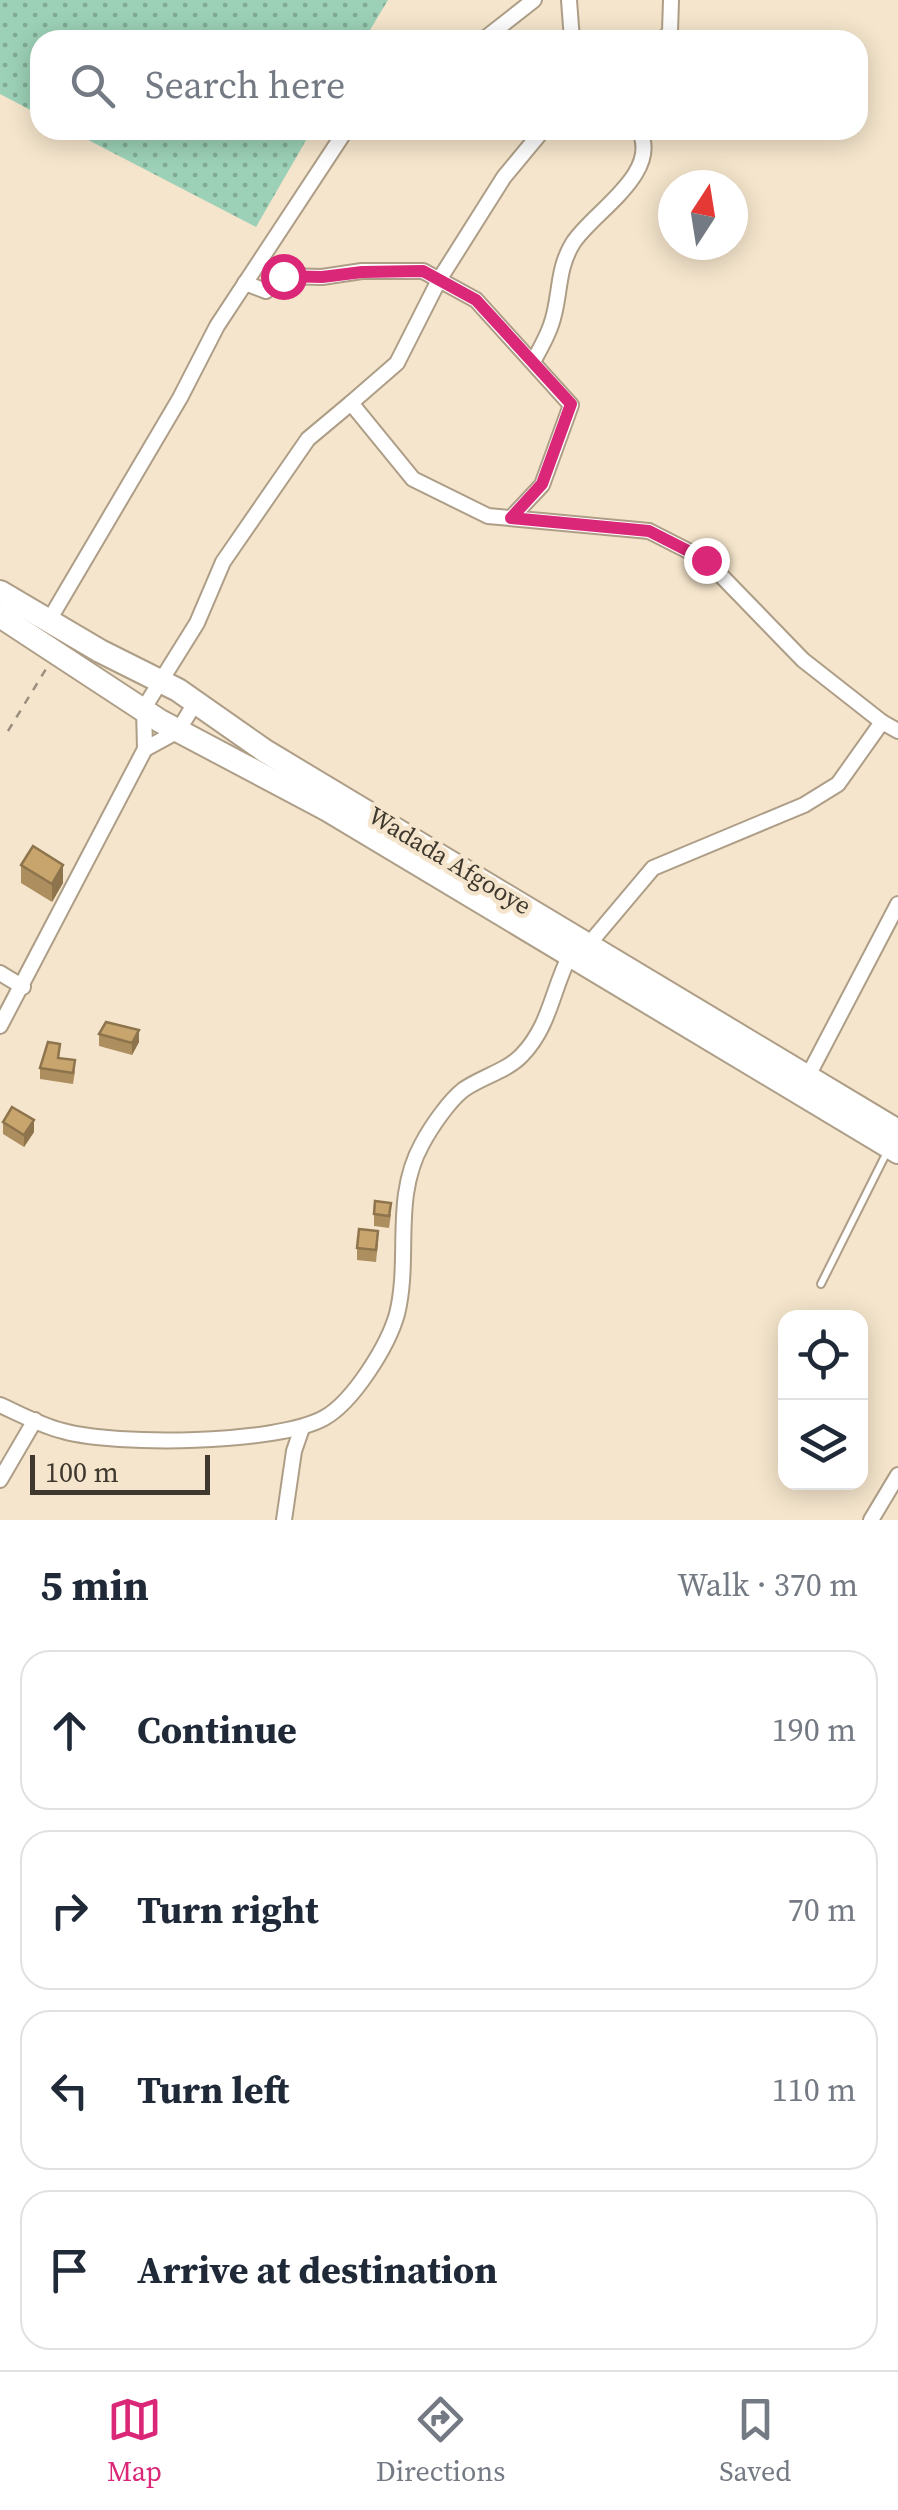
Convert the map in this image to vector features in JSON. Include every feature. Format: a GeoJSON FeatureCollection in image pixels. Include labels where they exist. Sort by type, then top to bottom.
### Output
{"type":"FeatureCollection","features":[{"type":"Feature","properties":{"kind":"highway","name":"Wadada Afgooye"},"geometry":{"type":"LineString","coordinates":[[0,592],[161,682],[580,949],[895,1143]]}},
{"type":"Feature","properties":{"kind":"highway","name":"Wadada Afgooye"},"geometry":{"type":"LineString","coordinates":[[0,616],[178,731],[808,1076],[895,1143]]}},
{"type":"Feature","properties":{"kind":"street"},"geometry":{"type":"LineString","coordinates":[[496,30],[534,0]]}},
{"type":"Feature","properties":{"kind":"street"},"geometry":{"type":"LineString","coordinates":[[569,0],[571,30]]}},
{"type":"Feature","properties":{"kind":"street"},"geometry":{"type":"LineString","coordinates":[[670,30],[671,0]]}},
{"type":"Feature","properties":{"kind":"street"},"geometry":{"type":"LineString","coordinates":[[48,622],[180,398],[217,326],[339,140]]}},
{"type":"Feature","properties":{"kind":"street"},"geometry":{"type":"LineString","coordinates":[[0,1026],[145,750],[144,708],[197,622],[223,562],[308,439],[397,363],[439,280],[504,177],[535,140]]}},
{"type":"Feature","properties":{"kind":"street"},"geometry":{"type":"LineString","coordinates":[[534,360],[552,324],[558,274],[573,242],[640,170],[643,140]]}},
{"type":"Feature","properties":{"kind":"street"},"geometry":{"type":"LineString","coordinates":[[245,283],[266,291],[283,276],[423,271],[476,300],[571,404],[542,484],[511,518]]}},
{"type":"Feature","properties":{"kind":"street"},"geometry":{"type":"LineString","coordinates":[[350,403],[413,479],[488,516],[649,531],[706,560],[803,660],[898,731]]}},
{"type":"Feature","properties":{"kind":"street"},"geometry":{"type":"LineString","coordinates":[[145,750],[178,731],[195,703]]}},
{"type":"Feature","properties":{"kind":"street"},"geometry":{"type":"LineString","coordinates":[[0,1405],[62,1431],[132,1442],[258,1435],[302,1428],[326,1417],[353,1395],[396,1318],[404,1269],[402,1208],[409,1174],[423,1142],[461,1091],[520,1058],[547,1023],[555,986],[580,949],[652,868],[804,804],[838,784],[882,722]]}},
{"type":"Feature","properties":{"kind":"street"},"geometry":{"type":"LineString","coordinates":[[808,1076],[898,904]]}},
{"type":"Feature","properties":{"kind":"street"},"geometry":{"type":"LineString","coordinates":[[0,972],[23,986]]}},
{"type":"Feature","properties":{"kind":"street"},"geometry":{"type":"LineString","coordinates":[[0,1480],[34,1420]]}},
{"type":"Feature","properties":{"kind":"street"},"geometry":{"type":"LineString","coordinates":[[284,1520],[294,1451],[302,1428]]}},
{"type":"Feature","properties":{"kind":"street"},"geometry":{"type":"LineString","coordinates":[[871,1520],[898,1475]]}},
{"type":"Feature","properties":{"kind":"lane"},"geometry":{"type":"LineString","coordinates":[[820,1284],[895,1143]]}},
{"type":"Feature","properties":{"kind":"path"},"geometry":{"type":"LineString","coordinates":[[8,731],[57,650]]}},
{"type":"Feature","properties":{"kind":"green space"},"geometry":{"type":"Polygon","coordinates":[[[0,0],[388,0],[370,30],[30,30],[30,110],[0,94],[0,0]]]}},
{"type":"Feature","properties":{"kind":"green space"},"geometry":{"type":"Polygon","coordinates":[[[88,140],[306,140],[256,227],[88,140]]]}},
{"type":"Feature","properties":{"kind":"building"},"geometry":{"type":"Polygon","coordinates":[[[33,846],[63,865],[52,884],[21,865],[33,846]]]}},
{"type":"Feature","properties":{"kind":"building"},"geometry":{"type":"Polygon","coordinates":[[[106,1022],[139,1030],[132,1043],[99,1034],[106,1022]]]}},
{"type":"Feature","properties":{"kind":"building"},"geometry":{"type":"Polygon","coordinates":[[[48,1042],[60,1044],[58,1058],[75,1060],[73,1073],[40,1068],[48,1042]]]}},
{"type":"Feature","properties":{"kind":"building"},"geometry":{"type":"Polygon","coordinates":[[[12,1107],[34,1120],[24,1135],[3,1122],[12,1107]]]}},
{"type":"Feature","properties":{"kind":"building"},"geometry":{"type":"Polygon","coordinates":[[[375,1201],[391,1203],[389,1216],[374,1214],[375,1201]]]}},
{"type":"Feature","properties":{"kind":"building"},"geometry":{"type":"Polygon","coordinates":[[[359,1229],[378,1231],[376,1250],[357,1248],[359,1229]]]}},
{"type":"Feature","properties":{"kind":"route"},"geometry":{"type":"LineString","coordinates":[[283,276],[423,271],[476,300],[571,404],[542,484],[511,518],[649,531],[706,560]]}}]}
